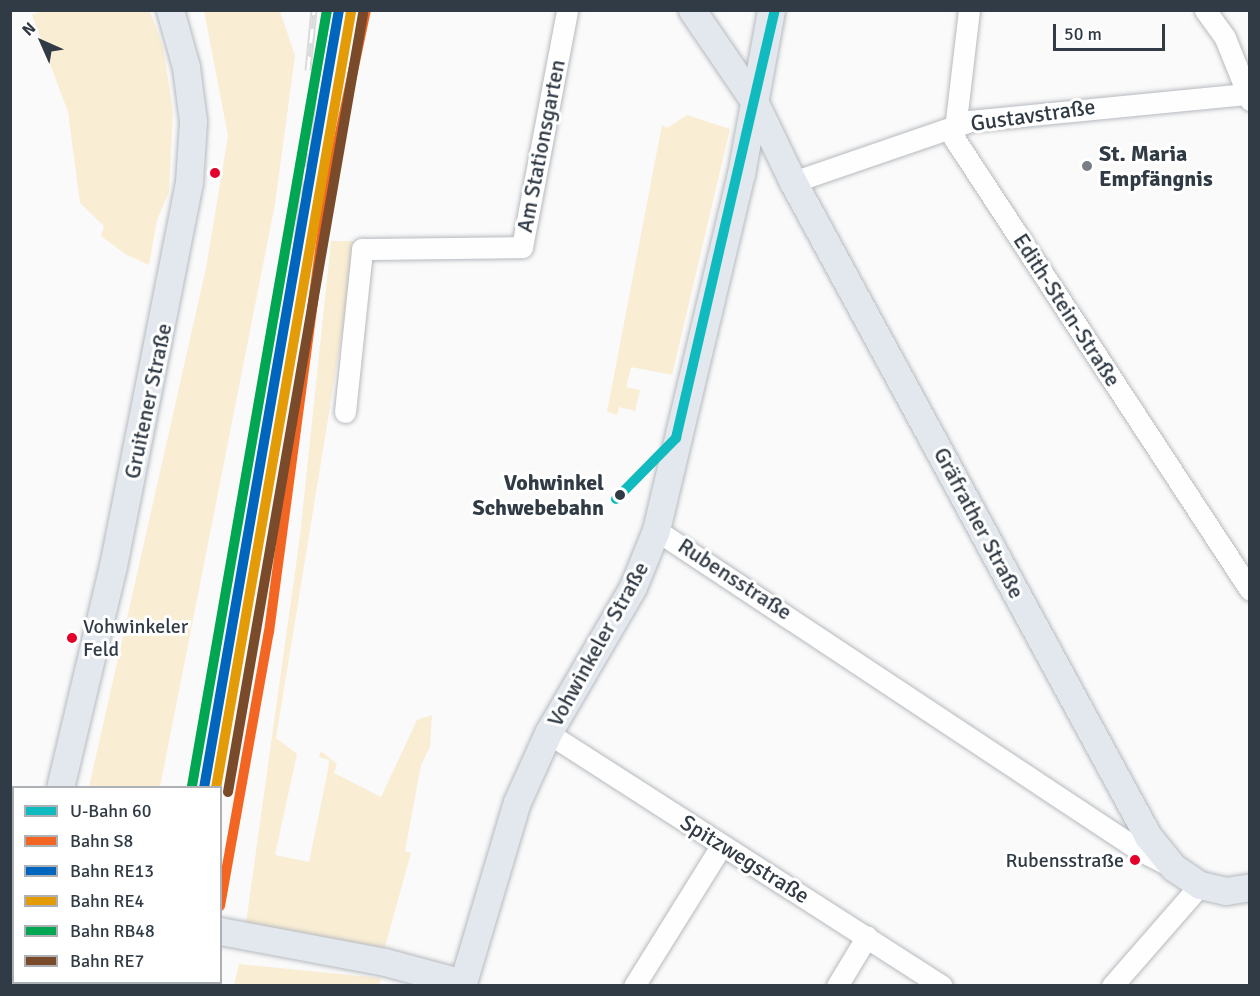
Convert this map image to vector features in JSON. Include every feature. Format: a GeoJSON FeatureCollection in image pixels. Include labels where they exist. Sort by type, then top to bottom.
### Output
{"type":"FeatureCollection","features":[{"type":"Feature","properties":{"kind":"main road","name":"Gruitener Straße"},"geometry":{"type":"LineString","coordinates":[[60,786],[113,566],[189,182],[193,121],[186,67],[170,10]]}},
{"type":"Feature","properties":{"kind":"main road","name":"Gräfrather Straße"},"geometry":{"type":"LineString","coordinates":[[692,10],[754,101],[793,182],[1148,836],[1173,867],[1200,885],[1226,891],[1250,887]]}},
{"type":"Feature","properties":{"kind":"main road","name":"Vohwinkeler Straße"},"geometry":{"type":"LineString","coordinates":[[463,984],[517,802],[548,733],[633,587],[656,530],[754,101],[771,10]]}},
{"type":"Feature","properties":{"kind":"main road"},"geometry":{"type":"LineString","coordinates":[[222,931],[386,962],[463,984]]}},
{"type":"Feature","properties":{"kind":"street","name":"Am Stationsgarten"},"geometry":{"type":"LineString","coordinates":[[345,412],[362,249],[522,247],[567,10]]}},
{"type":"Feature","properties":{"kind":"street","name":"Edith-Stein-Straße"},"geometry":{"type":"LineString","coordinates":[[969,10],[954,138],[1250,590]]}},
{"type":"Feature","properties":{"kind":"street"},"geometry":{"type":"LineString","coordinates":[[1205,10],[1225,38],[1248,97]]}},
{"type":"Feature","properties":{"kind":"street","name":"Gustavstraße"},"geometry":{"type":"LineString","coordinates":[[793,182],[956,128],[970,121],[1049,111],[1248,97]]}},
{"type":"Feature","properties":{"kind":"street","name":"Rubensstraße"},"geometry":{"type":"LineString","coordinates":[[656,530],[1139,850],[1173,867]]}},
{"type":"Feature","properties":{"kind":"street","name":"Spitzwegstraße"},"geometry":{"type":"LineString","coordinates":[[548,733],[942,986]]}},
{"type":"Feature","properties":{"kind":"street"},"geometry":{"type":"LineString","coordinates":[[634,986],[722,846]]}},
{"type":"Feature","properties":{"kind":"street"},"geometry":{"type":"LineString","coordinates":[[1112,986],[1200,885]]}},
{"type":"Feature","properties":{"kind":"street"},"geometry":{"type":"LineString","coordinates":[[837,986],[867,936]]}},
{"type":"Feature","properties":{"kind":"shaded area"},"geometry":{"type":"Polygon","coordinates":[[[44,10],[150,11],[163,47],[173,111],[169,192],[157,220],[149,265],[125,254],[101,236],[104,226],[80,203],[68,112],[32,15],[44,10]]]}},
{"type":"Feature","properties":{"kind":"shaded area"},"geometry":{"type":"Polygon","coordinates":[[[204,11],[280,11],[295,56],[275,204],[160,786],[89,786],[206,268],[228,136],[204,11]]]}},
{"type":"Feature","properties":{"kind":"shaded area"},"geometry":{"type":"Polygon","coordinates":[[[687,115],[730,129],[672,375],[631,367],[626,387],[640,390],[635,411],[619,407],[617,415],[607,412],[662,125],[667,128],[687,115]]]}},
{"type":"Feature","properties":{"kind":"shaded area"},"geometry":{"type":"Polygon","coordinates":[[[331,241],[357,241],[276,738],[297,754],[275,855],[309,862],[328,770],[329,760],[319,757],[321,751],[337,764],[334,773],[381,797],[417,720],[432,715],[430,747],[421,765],[405,851],[411,853],[384,950],[246,923],[300,536],[331,241]]]}},
{"type":"Feature","properties":{"kind":"shaded area"},"geometry":{"type":"Polygon","coordinates":[[[239,964],[381,978],[379,985],[234,985],[239,964]]]}},
{"type":"Feature","properties":{"kind":"railway"},"geometry":{"type":"LineString","coordinates":[[308,70],[314,10]]}},
{"type":"Feature","properties":{"kind":"railway"},"geometry":{"type":"LineString","coordinates":[[291,292],[314,93]]}},
{"type":"Feature","properties":{"kind":"metro line","name":"60"},"geometry":{"type":"LineString","coordinates":[[616,499],[676,438],[775,10]]}},
{"type":"Feature","properties":{"kind":"rail line","name":"RB48"},"geometry":{"type":"LineString","coordinates":[[192,786],[327,10]]}},
{"type":"Feature","properties":{"kind":"rail line","name":"RE13"},"geometry":{"type":"LineString","coordinates":[[204,786],[339,10]]}},
{"type":"Feature","properties":{"kind":"rail line","name":"S8"},"geometry":{"type":"LineString","coordinates":[[222,895],[269,632],[328,190],[366,10]]}},
{"type":"Feature","properties":{"kind":"rail line","name":"RE4"},"geometry":{"type":"LineString","coordinates":[[216,786],[351,12]]}},
{"type":"Feature","properties":{"kind":"rail line","name":"RE7"},"geometry":{"type":"LineString","coordinates":[[228,792],[363,14]]}},
{"type":"Feature","properties":{"kind":"place","name":"St. Maria Empfängnis"},"geometry":{"type":"Point","coordinates":[1087,166]}},
{"type":"Feature","properties":{"kind":"place","name":"Vohwinkel Schwebebahn"},"geometry":{"type":"Point","coordinates":[620,495]}},
{"type":"Feature","properties":{"kind":"place","name":"Vohwinkeler Feld"},"geometry":{"type":"Point","coordinates":[72,638]}},
{"type":"Feature","properties":{"kind":"place","name":"Rubensstraße"},"geometry":{"type":"Point","coordinates":[1135,860]}}]}
